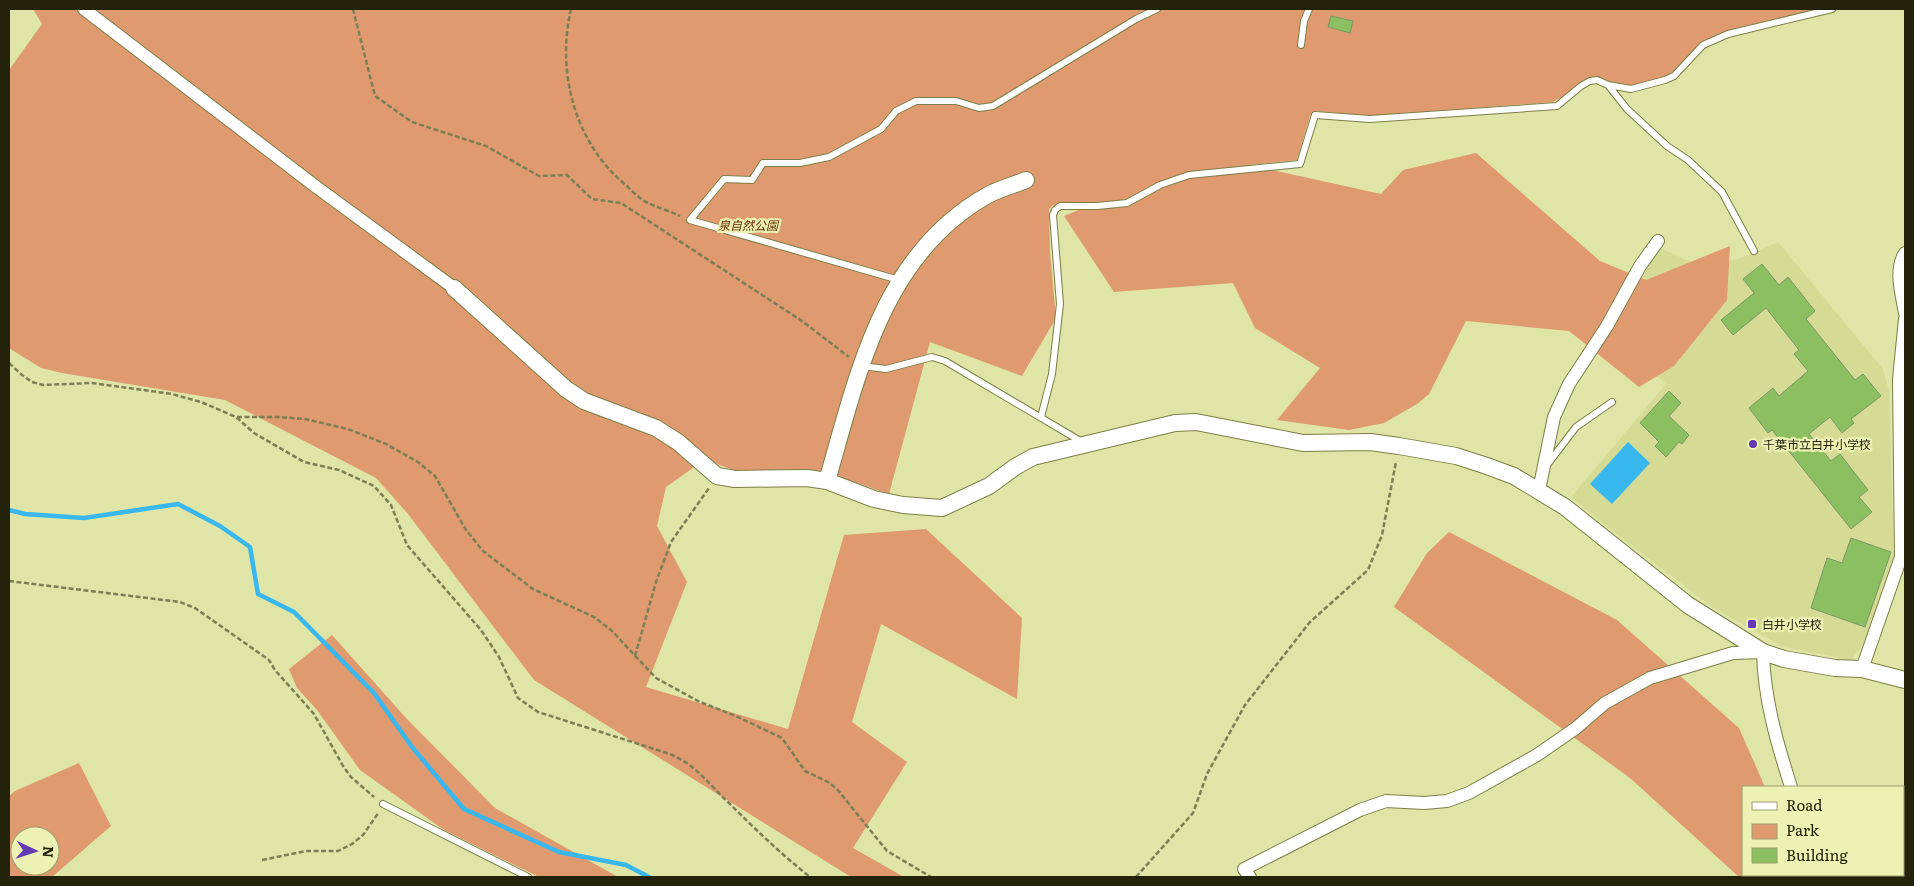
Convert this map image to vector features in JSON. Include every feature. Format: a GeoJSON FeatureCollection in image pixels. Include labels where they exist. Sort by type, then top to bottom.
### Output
{"type":"FeatureCollection","features":[{"type":"Feature","properties":{"kind":"street"},"geometry":{"type":"LineString","coordinates":[[84,9],[307,180],[454,288],[566,389],[584,401],[656,428],[678,442],[717,476],[735,479],[807,478],[827,481],[874,498],[903,505],[942,508],[990,486],[1015,467],[1033,457],[1175,423],[1196,422],[1303,443],[1370,442],[1399,446],[1464,458],[1514,476],[1539,490],[1565,506],[1688,605],[1763,652],[1784,659],[1835,668],[1862,668],[1905,680]]}},
{"type":"Feature","properties":{"kind":"street"},"geometry":{"type":"LineString","coordinates":[[827,481],[860,365],[872,335],[899,280],[929,241],[965,210],[989,195],[1026,180]]}},
{"type":"Feature","properties":{"kind":"street"},"geometry":{"type":"LineString","coordinates":[[1539,490],[1554,417],[1569,384],[1608,326],[1640,266],[1658,242]]}},
{"type":"Feature","properties":{"kind":"street"},"geometry":{"type":"LineString","coordinates":[[1905,254],[1900,267],[1900,278],[1905,314]]}},
{"type":"Feature","properties":{"kind":"street"},"geometry":{"type":"LineString","coordinates":[[1862,668],[1901,557],[1903,482],[1899,379],[1905,319]]}},
{"type":"Feature","properties":{"kind":"street"},"geometry":{"type":"LineString","coordinates":[[1763,652],[1763,678],[1773,730],[1791,786]]}},
{"type":"Feature","properties":{"kind":"street"},"geometry":{"type":"LineString","coordinates":[[1250,877],[1244,869],[1360,810],[1386,801],[1424,803],[1447,801],[1469,793],[1537,755],[1576,728],[1605,703],[1650,678],[1733,653],[1763,652]]}},
{"type":"Feature","properties":{"kind":"lane"},"geometry":{"type":"LineString","coordinates":[[899,280],[690,220],[724,179],[752,180],[763,163],[800,163],[829,156],[881,129],[896,111],[916,101],[956,101],[979,108],[993,106],[1136,19],[1157,9]]}},
{"type":"Feature","properties":{"kind":"lane"},"geometry":{"type":"LineString","coordinates":[[1301,45],[1304,21],[1309,9]]}},
{"type":"Feature","properties":{"kind":"lane"},"geometry":{"type":"LineString","coordinates":[[1040,417],[1052,374],[1057,337],[1060,304],[1053,216],[1060,206],[1098,206],[1127,203],[1160,185],[1189,175],[1300,164],[1315,115],[1370,119],[1557,106],[1581,86],[1590,81],[1597,80],[1608,85],[1631,89],[1674,76],[1703,45],[1728,34],[1832,9]]}},
{"type":"Feature","properties":{"kind":"lane"},"geometry":{"type":"LineString","coordinates":[[1608,85],[1647,128],[1667,146],[1688,160],[1722,192],[1754,251]]}},
{"type":"Feature","properties":{"kind":"lane"},"geometry":{"type":"LineString","coordinates":[[860,365],[886,369],[932,357],[944,361],[1086,444]]}},
{"type":"Feature","properties":{"kind":"lane"},"geometry":{"type":"LineString","coordinates":[[1543,470],[1576,427],[1612,402]]}},
{"type":"Feature","properties":{"kind":"lane"},"geometry":{"type":"LineString","coordinates":[[383,804],[528,877]]}},
{"type":"Feature","properties":{"kind":"path"},"geometry":{"type":"LineString","coordinates":[[353,9],[375,96],[412,122],[486,146],[538,176],[567,175],[592,199],[621,203],[802,321],[860,365]]}},
{"type":"Feature","properties":{"kind":"path"},"geometry":{"type":"LineString","coordinates":[[571,9],[567,25],[566,71],[572,101],[589,143],[610,173],[647,202],[690,220]]}},
{"type":"Feature","properties":{"kind":"path"},"geometry":{"type":"LineString","coordinates":[[9,363],[27,378],[43,385],[92,383],[172,394],[201,402],[236,417],[254,433],[287,454],[304,462],[339,470],[374,486],[382,492],[391,505],[407,545],[481,630],[498,657],[518,698],[538,712],[670,754],[685,761],[700,772],[727,801],[810,877]]}},
{"type":"Feature","properties":{"kind":"path"},"geometry":{"type":"LineString","coordinates":[[236,417],[306,419],[348,428],[386,444],[418,462],[435,476],[466,530],[483,551],[533,589],[594,618],[611,630],[656,678],[698,701],[782,738],[805,771],[828,782],[837,789],[887,851],[931,877]]}},
{"type":"Feature","properties":{"kind":"path"},"geometry":{"type":"LineString","coordinates":[[1136,877],[1193,813],[1207,774],[1246,705],[1310,622],[1368,570],[1382,535],[1399,446]]}},
{"type":"Feature","properties":{"kind":"path"},"geometry":{"type":"LineString","coordinates":[[635,656],[656,582],[670,542],[717,476]]}},
{"type":"Feature","properties":{"kind":"path"},"geometry":{"type":"LineString","coordinates":[[9,581],[180,602],[195,608],[269,660],[275,670],[314,714],[351,777],[383,804],[363,835],[352,844],[338,851],[306,851],[262,860]]}},
{"type":"Feature","properties":{"kind":"shaded area","name":"千葉市立白井小学校"},"geometry":{"type":"Polygon","coordinates":[[[1778,242],[1883,369],[1889,391],[1894,558],[1866,640],[1851,660],[1783,647],[1712,607],[1571,497],[1666,384],[1606,335],[1660,248],[1700,266],[1738,259],[1778,242]]]}},
{"type":"Feature","properties":{"kind":"green space","name":"泉自然公園"},"geometry":{"type":"Polygon","coordinates":[[[33,9],[1819,9],[1733,29],[1667,76],[1633,86],[1611,83],[1598,78],[1553,102],[1371,116],[1317,111],[1310,116],[1297,160],[1249,165],[1381,194],[1403,170],[1476,153],[1600,261],[1646,280],[1730,246],[1727,300],[1674,366],[1639,387],[1569,331],[1466,321],[1429,394],[1417,404],[1384,423],[1349,430],[1277,420],[1320,368],[1255,328],[1233,283],[1114,292],[1064,216],[1093,204],[1061,203],[1052,206],[1049,210],[1050,253],[1056,318],[1022,376],[930,342],[889,494],[845,480],[755,474],[738,471],[722,466],[707,458],[666,487],[657,526],[687,582],[646,687],[788,729],[844,535],[926,529],[1022,618],[1017,699],[881,624],[852,722],[907,762],[853,848],[904,877],[851,877],[534,680],[408,514],[376,478],[225,400],[41,368],[9,348],[9,70],[42,24],[33,9]]]}},
{"type":"Feature","properties":{"kind":"green space"},"geometry":{"type":"Polygon","coordinates":[[[1449,532],[1617,620],[1739,728],[1765,786],[1742,786],[1742,876],[1807,877],[1739,877],[1630,778],[1394,607],[1427,553],[1449,532]]]}},
{"type":"Feature","properties":{"kind":"green space"},"geometry":{"type":"Polygon","coordinates":[[[332,635],[406,718],[495,808],[618,877],[539,877],[444,830],[360,770],[317,710],[297,688],[289,669],[332,635]]]}},
{"type":"Feature","properties":{"kind":"green space"},"geometry":{"type":"Polygon","coordinates":[[[79,763],[111,826],[60,870],[60,826],[10,826],[10,876],[53,876],[9,877],[9,796],[15,791],[79,763]]]}},
{"type":"Feature","properties":{"kind":"water"},"geometry":{"type":"Polygon","coordinates":[[[1628,442],[1650,463],[1612,504],[1590,484],[1628,442]]]}},
{"type":"Feature","properties":{"kind":"building"},"geometry":{"type":"Polygon","coordinates":[[[1331,16],[1353,21],[1350,33],[1328,27],[1331,16]]]}},
{"type":"Feature","properties":{"kind":"building"},"geometry":{"type":"Polygon","coordinates":[[[1762,264],[1779,285],[1788,277],[1815,311],[1806,319],[1855,380],[1863,374],[1881,396],[1851,419],[1854,423],[1842,433],[1830,417],[1809,434],[1831,461],[1840,454],[1868,490],[1859,497],[1872,512],[1851,529],[1772,430],[1768,433],[1749,408],[1773,388],[1779,396],[1808,371],[1794,354],[1799,350],[1766,308],[1733,335],[1721,320],[1754,293],[1743,279],[1762,264]]]}},
{"type":"Feature","properties":{"kind":"building"},"geometry":{"type":"Polygon","coordinates":[[[1669,391],[1681,403],[1669,416],[1689,435],[1682,444],[1679,442],[1666,457],[1655,446],[1659,442],[1640,423],[1669,391]]]}},
{"type":"Feature","properties":{"kind":"building"},"geometry":{"type":"Polygon","coordinates":[[[1851,538],[1891,552],[1865,627],[1811,608],[1827,558],[1842,563],[1851,538]]]}},
{"type":"Feature","properties":{"kind":"waterway"},"geometry":{"type":"LineString","coordinates":[[9,510],[25,514],[84,518],[178,504],[220,526],[250,547],[258,594],[294,612],[374,693],[412,747],[464,809],[559,852],[626,865],[649,877]]}},
{"type":"Feature","properties":{"kind":"place","name":"千葉市立白井小学校"},"geometry":{"type":"Point","coordinates":[1753,444]}},
{"type":"Feature","properties":{"kind":"place","name":"白井小学校"},"geometry":{"type":"Point","coordinates":[1752,624]}}]}
